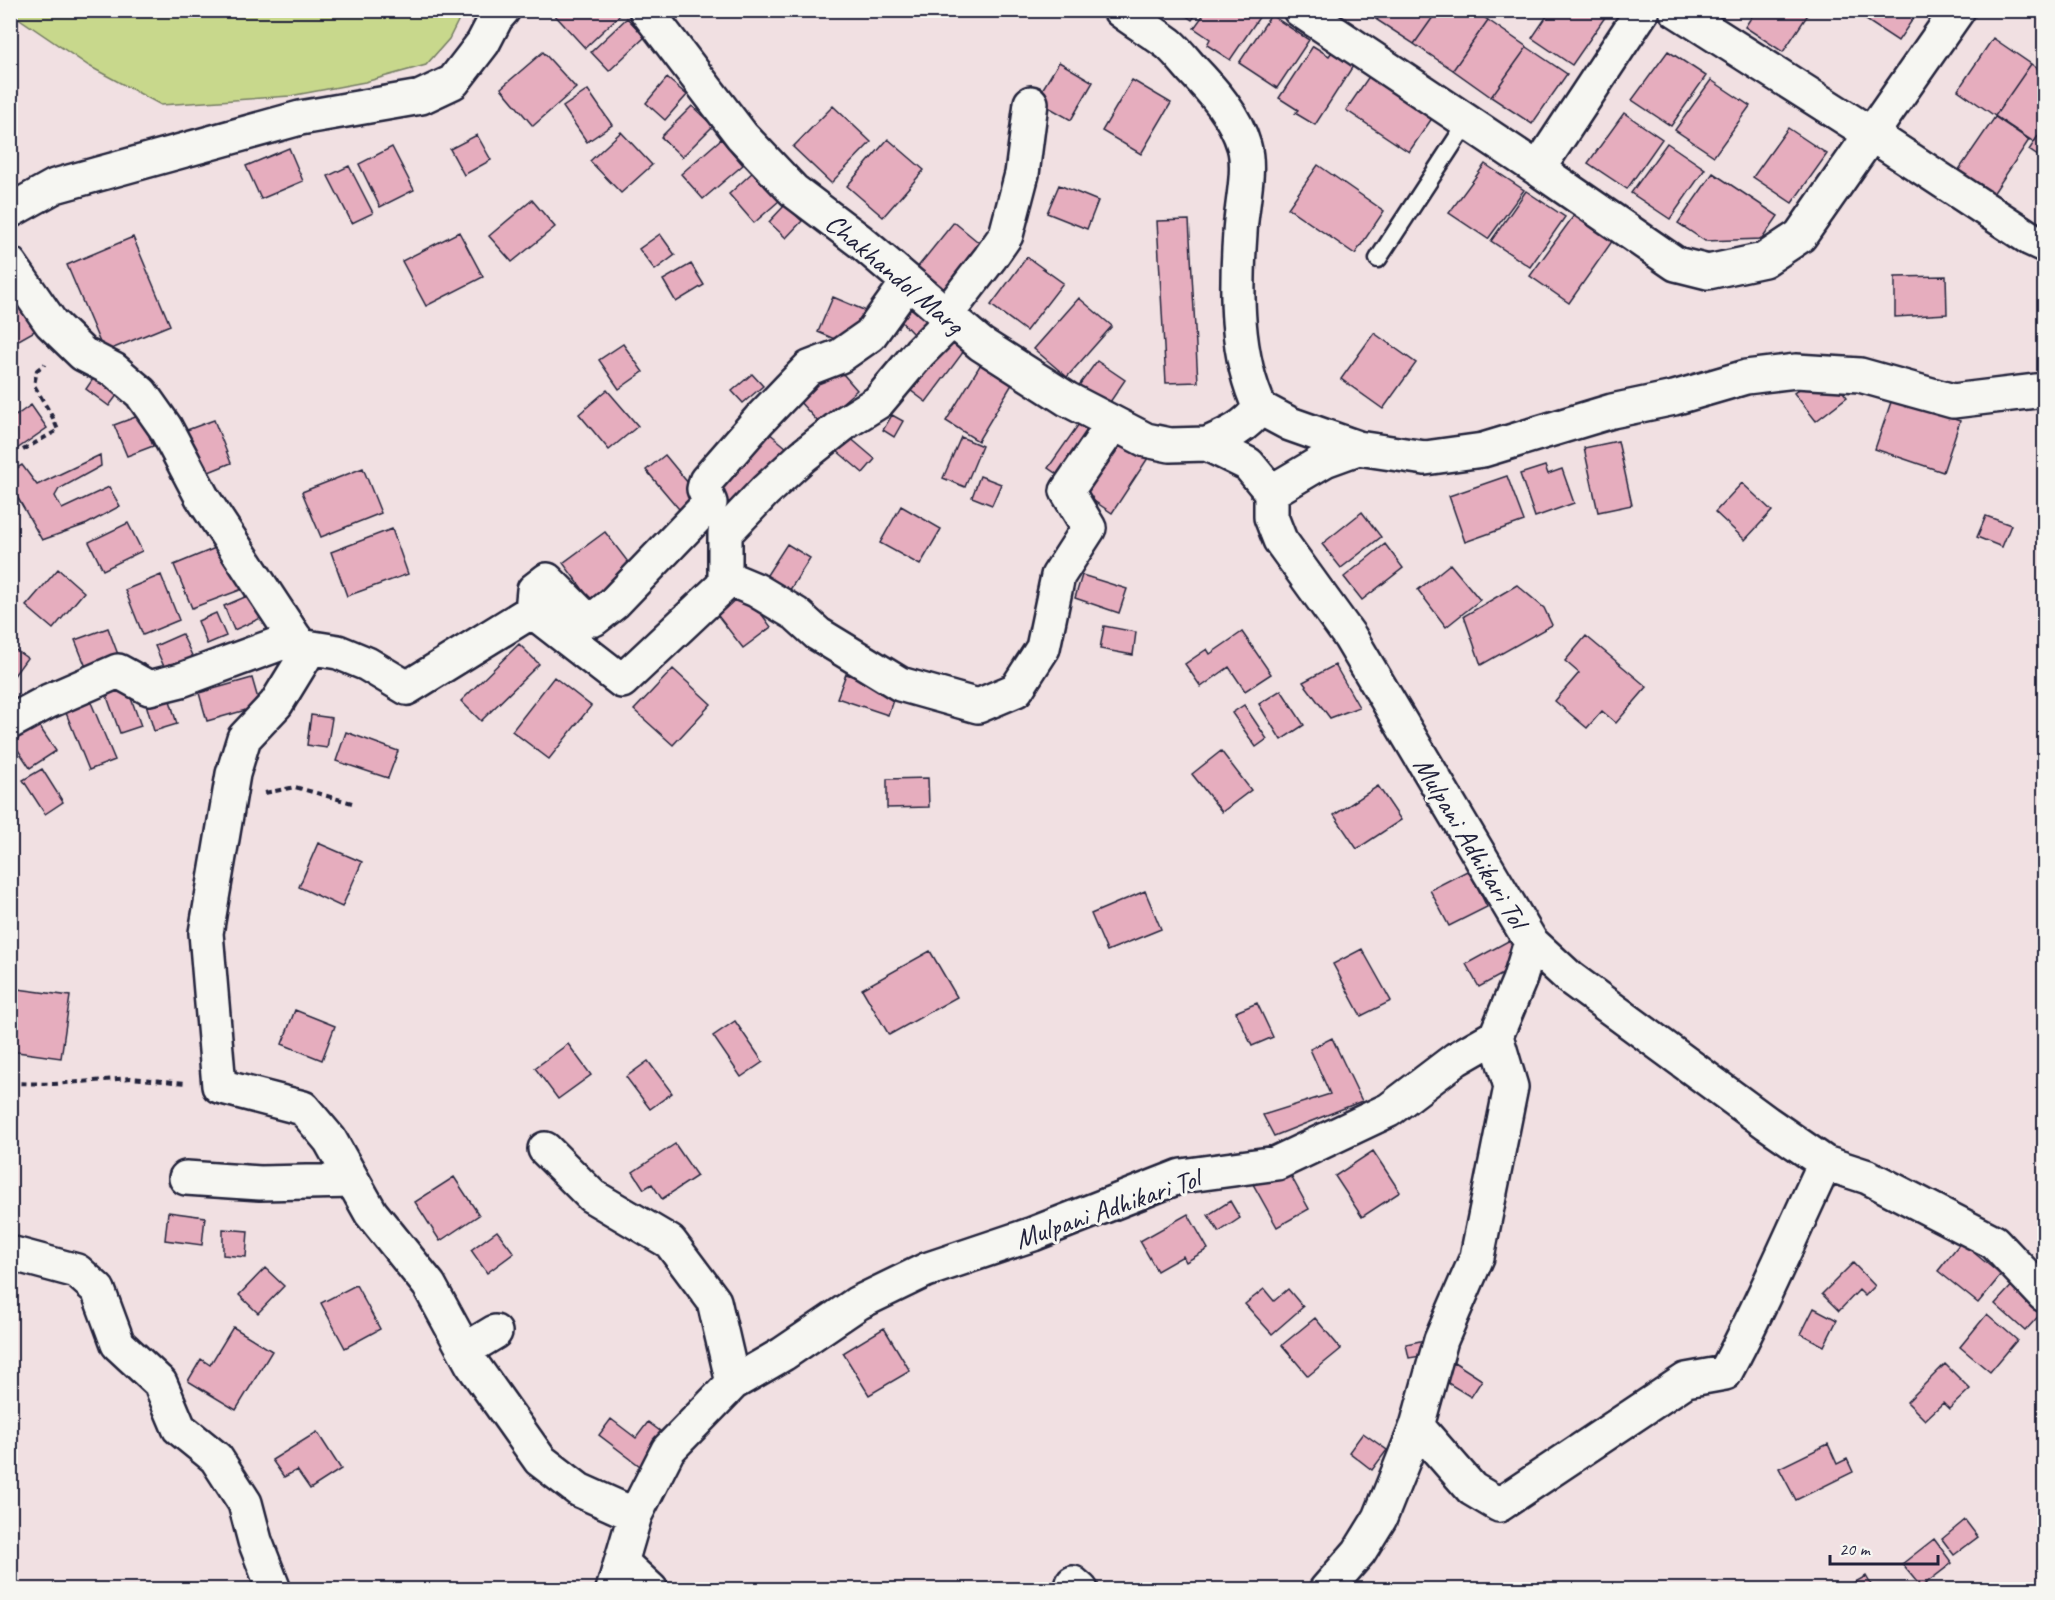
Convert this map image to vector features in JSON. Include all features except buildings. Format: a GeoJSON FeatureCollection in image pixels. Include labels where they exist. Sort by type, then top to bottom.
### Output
{"type":"FeatureCollection","features":[{"type":"Feature","properties":{"kind":"street"},"geometry":{"type":"LineString","coordinates":[[10,211],[55,186],[122,167],[300,118],[421,97],[453,82],[483,43],[496,18],[503,10]]}},
{"type":"Feature","properties":{"kind":"street","name":"Chakhandol Marg"},"geometry":{"type":"LineString","coordinates":[[646,10],[742,136],[794,191],[860,241],[981,344],[1067,399],[1146,440],[1170,445],[1207,444]]}},
{"type":"Feature","properties":{"kind":"street"},"geometry":{"type":"LineString","coordinates":[[1120,10],[1171,46],[1211,89],[1234,121],[1245,149],[1246,178],[1240,233],[1239,299],[1242,346],[1252,390],[1260,408],[1290,424],[1358,448],[1425,458],[1483,450],[1612,411],[1674,398],[1746,377],[1796,371],[1860,375],[1953,401],[2044,390]]}},
{"type":"Feature","properties":{"kind":"street"},"geometry":{"type":"LineString","coordinates":[[1300,10],[1468,121],[1676,264],[1708,273],[1764,260],[1800,236],[1958,10]]}},
{"type":"Feature","properties":{"kind":"street"},"geometry":{"type":"LineString","coordinates":[[1538,169],[1643,10]]}},
{"type":"Feature","properties":{"kind":"street"},"geometry":{"type":"LineString","coordinates":[[1676,10],[2031,239],[2044,245]]}},
{"type":"Feature","properties":{"kind":"street"},"geometry":{"type":"LineString","coordinates":[[532,611],[621,681],[725,584],[725,533],[803,456],[846,422],[878,402],[949,317],[1006,235],[1022,174],[1031,103]]}},
{"type":"Feature","properties":{"kind":"street"},"geometry":{"type":"LineString","coordinates":[[10,264],[51,324],[83,354],[114,370],[141,393],[165,427],[202,497],[306,655],[276,704],[244,738],[233,774],[206,933],[219,1086],[303,1108],[330,1140],[371,1213],[429,1285],[472,1364],[540,1460],[579,1490],[635,1515]]}},
{"type":"Feature","properties":{"kind":"street"},"geometry":{"type":"LineString","coordinates":[[532,611],[534,590],[547,580],[586,619],[594,619],[614,603],[710,503],[704,489],[706,481],[760,419],[809,368],[840,356],[870,335],[908,282]]}},
{"type":"Feature","properties":{"kind":"street"},"geometry":{"type":"LineString","coordinates":[[1207,444],[1248,423],[1260,408]]}},
{"type":"Feature","properties":{"kind":"street"},"geometry":{"type":"LineString","coordinates":[[725,577],[756,590],[796,614],[818,634],[900,684],[978,706],[1016,690],[1042,648],[1058,576],[1089,528],[1067,491],[1113,424]]}},
{"type":"Feature","properties":{"kind":"street"},"geometry":{"type":"LineString","coordinates":[[1207,444],[1248,464],[1271,492],[1324,460],[1358,448]]}},
{"type":"Feature","properties":{"kind":"street","name":"Mulpani Adhikari Tol"},"geometry":{"type":"LineString","coordinates":[[618,1576],[635,1515],[668,1450],[733,1383],[783,1354],[858,1303],[926,1270],[1033,1234],[1181,1176],[1276,1162],[1389,1110],[1456,1059],[1496,1036],[1519,981],[1531,942],[1350,637],[1280,540],[1271,517],[1271,492]]}},
{"type":"Feature","properties":{"kind":"street"},"geometry":{"type":"LineString","coordinates":[[10,722],[49,701],[118,671],[149,688],[297,642],[338,652],[367,664],[407,688],[532,611]]}},
{"type":"Feature","properties":{"kind":"street"},"geometry":{"type":"LineString","coordinates":[[1531,942],[1570,978],[1748,1110],[1825,1163],[1868,1177],[1994,1242],[2044,1295]]}},
{"type":"Feature","properties":{"kind":"street"},"geometry":{"type":"LineString","coordinates":[[1326,1590],[1359,1552],[1380,1518],[1417,1426],[1442,1340],[1477,1257],[1511,1087],[1496,1036]]}},
{"type":"Feature","properties":{"kind":"street"},"geometry":{"type":"LineString","coordinates":[[545,1149],[592,1196],[670,1242],[714,1301],[733,1383]]}},
{"type":"Feature","properties":{"kind":"street"},"geometry":{"type":"LineString","coordinates":[[1417,1426],[1472,1489],[1499,1505],[1686,1380],[1725,1373],[1754,1320],[1825,1163]]}},
{"type":"Feature","properties":{"kind":"street"},"geometry":{"type":"LineString","coordinates":[[186,1178],[260,1183],[353,1181]]}},
{"type":"Feature","properties":{"kind":"street"},"geometry":{"type":"LineString","coordinates":[[10,1253],[77,1271],[98,1290],[118,1344],[160,1383],[179,1428],[216,1458],[245,1503],[255,1541],[273,1590]]}},
{"type":"Feature","properties":{"kind":"street"},"geometry":{"type":"LineString","coordinates":[[465,1350],[495,1332]]}},
{"type":"Feature","properties":{"kind":"street"},"geometry":{"type":"LineString","coordinates":[[618,1576],[651,1590]]}},
{"type":"Feature","properties":{"kind":"lane"},"geometry":{"type":"LineString","coordinates":[[1378,259],[1468,121]]}},
{"type":"Feature","properties":{"kind":"path"},"geometry":{"type":"LineString","coordinates":[[23,450],[58,430],[34,385],[37,370],[72,344]]}},
{"type":"Feature","properties":{"kind":"path"},"geometry":{"type":"LineString","coordinates":[[233,774],[265,792],[295,787],[352,803]]}},
{"type":"Feature","properties":{"kind":"path"},"geometry":{"type":"LineString","coordinates":[[10,1083],[54,1084],[131,1078],[219,1086]]}},
{"type":"Feature","properties":{"kind":"green space"},"geometry":{"type":"Polygon","coordinates":[[[10,11],[463,11],[449,39],[426,65],[365,82],[290,96],[161,105],[89,66],[10,11]]]}}]}
